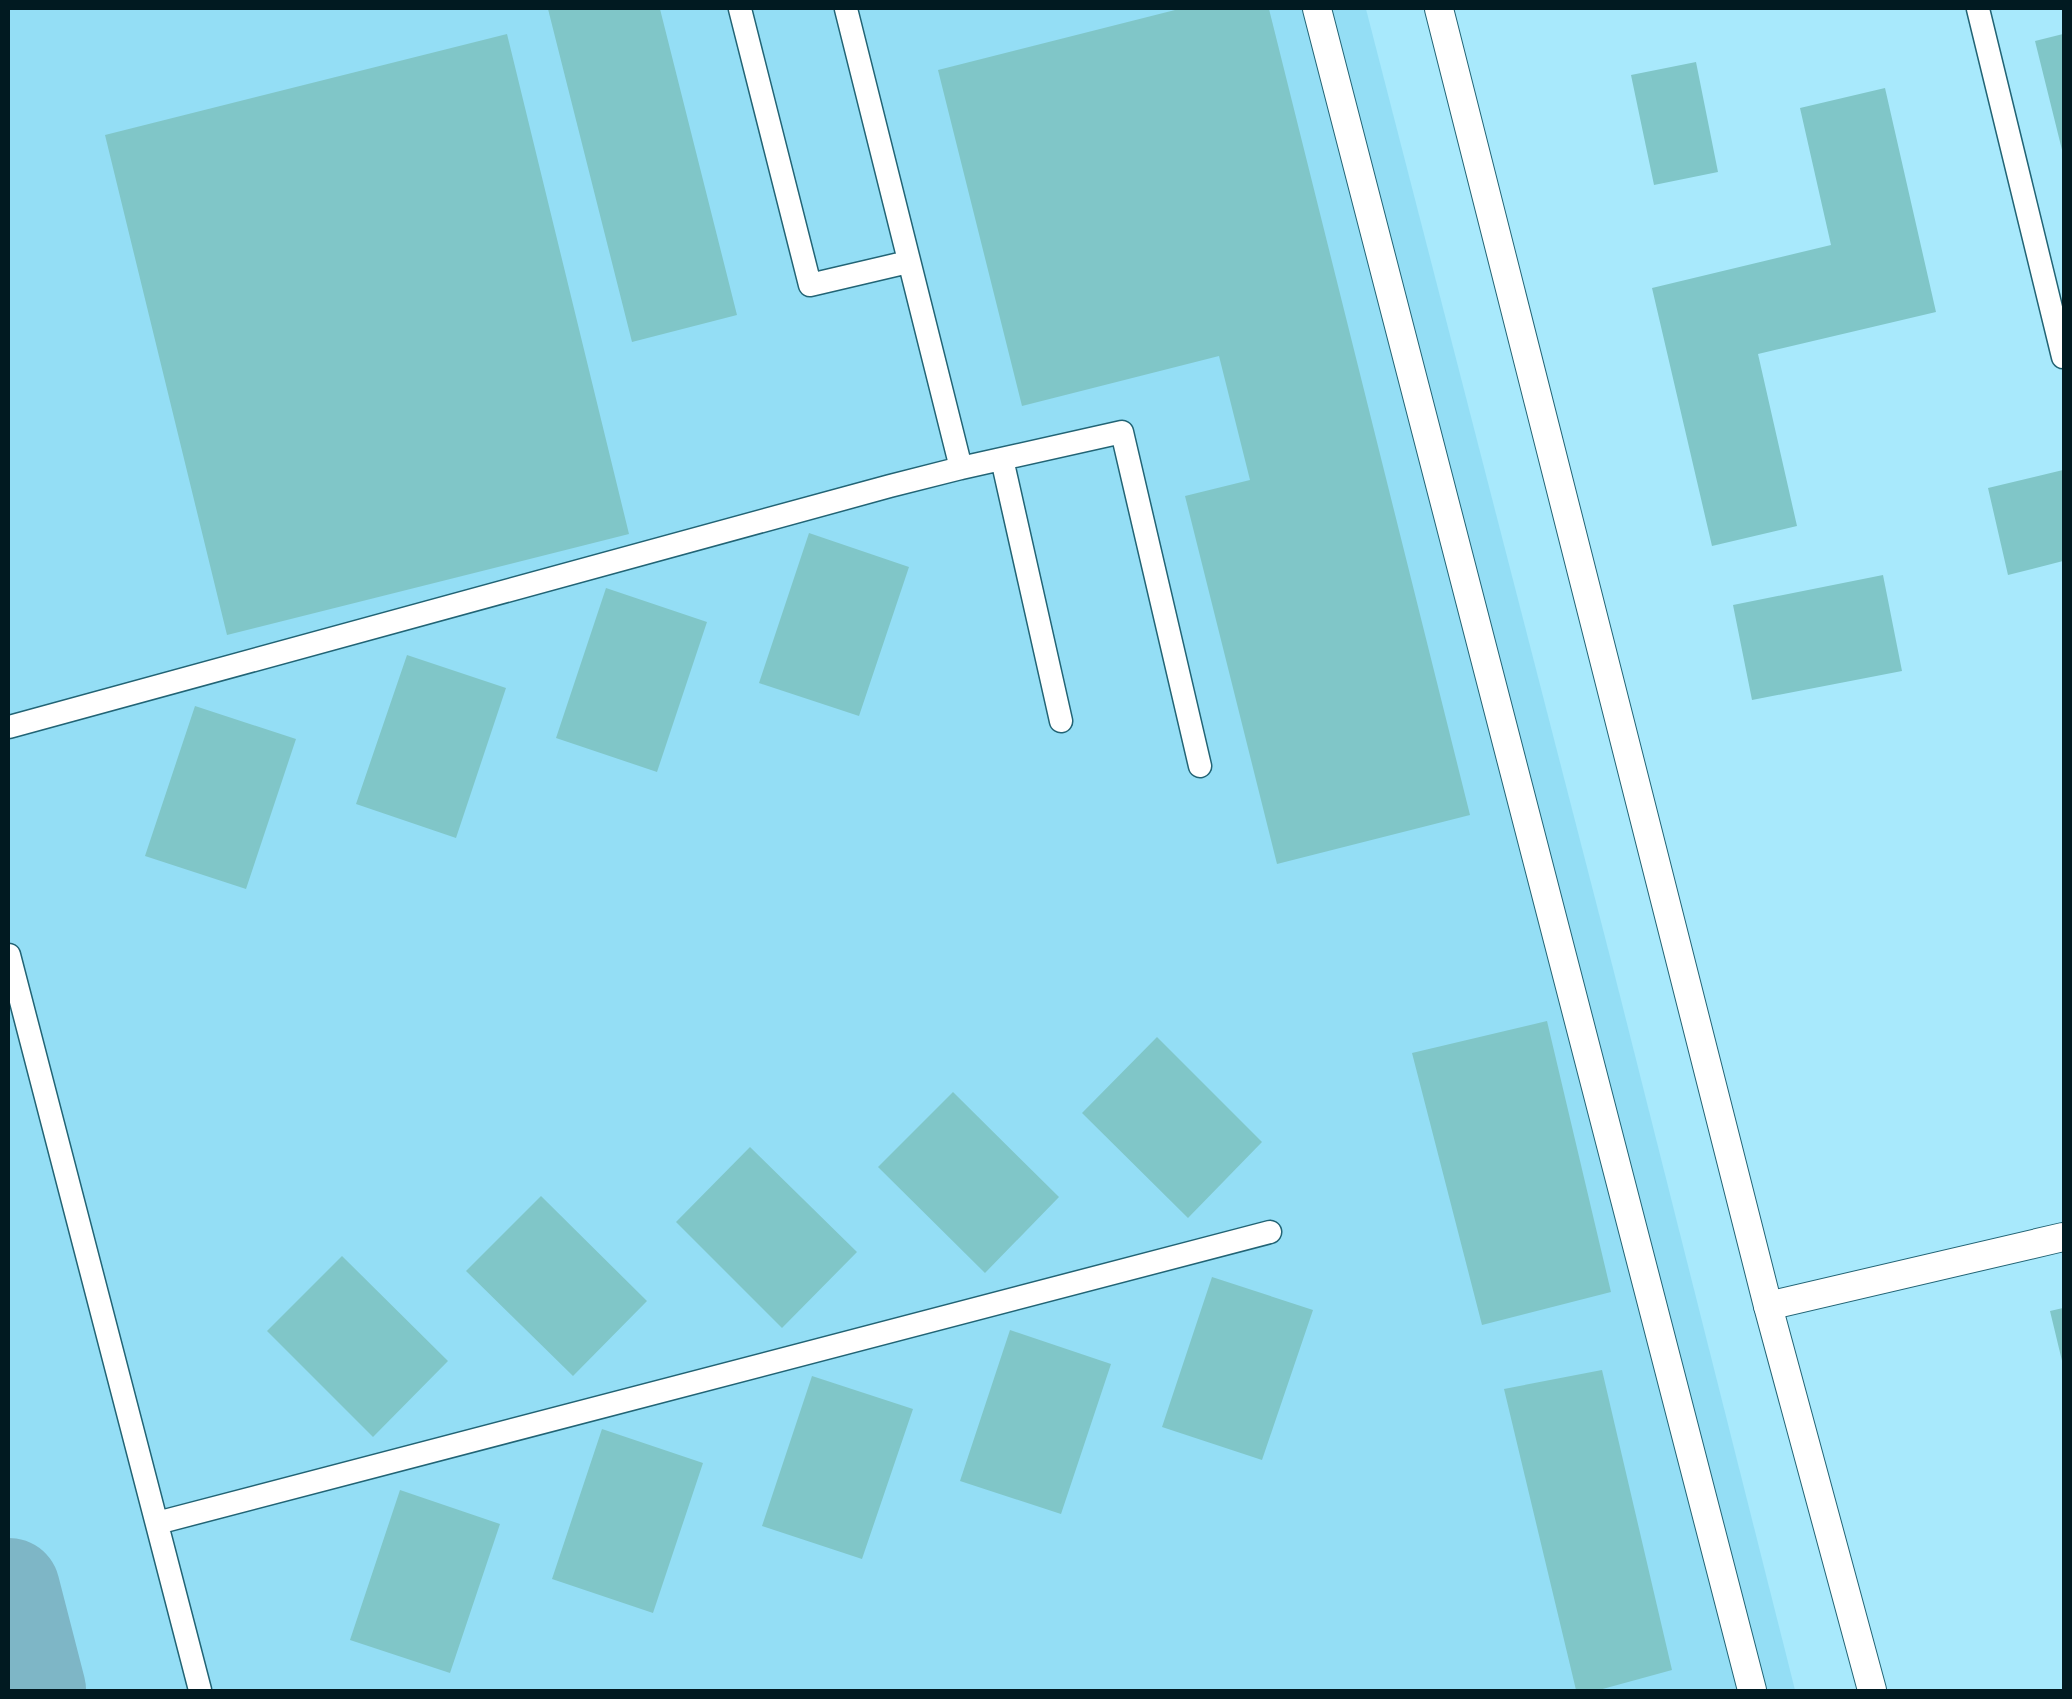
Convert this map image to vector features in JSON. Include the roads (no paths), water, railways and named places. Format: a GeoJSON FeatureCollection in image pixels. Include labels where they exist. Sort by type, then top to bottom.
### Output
{"type":"FeatureCollection","features":[{"type":"Feature","properties":{"kind":"street"},"geometry":{"type":"LineString","coordinates":[[1317,9],[1752,1690]]}},
{"type":"Feature","properties":{"kind":"street"},"geometry":{"type":"LineString","coordinates":[[1439,9],[1768,1306],[1872,1690]]}},
{"type":"Feature","properties":{"kind":"street"},"geometry":{"type":"LineString","coordinates":[[1768,1306],[2063,1237]]}},
{"type":"Feature","properties":{"kind":"lane"},"geometry":{"type":"LineString","coordinates":[[740,9],[810,284],[908,262]]}},
{"type":"Feature","properties":{"kind":"lane"},"geometry":{"type":"LineString","coordinates":[[846,9],[961,468]]}},
{"type":"Feature","properties":{"kind":"lane"},"geometry":{"type":"LineString","coordinates":[[1978,9],[2063,357]]}},
{"type":"Feature","properties":{"kind":"lane"},"geometry":{"type":"LineString","coordinates":[[9,727],[961,468],[1122,432],[1200,766]]}},
{"type":"Feature","properties":{"kind":"lane"},"geometry":{"type":"LineString","coordinates":[[1002,459],[1061,721]]}},
{"type":"Feature","properties":{"kind":"lane"},"geometry":{"type":"LineString","coordinates":[[9,954],[200,1690]]}},
{"type":"Feature","properties":{"kind":"lane"},"geometry":{"type":"LineString","coordinates":[[157,1523],[1270,1232]]}}]}
